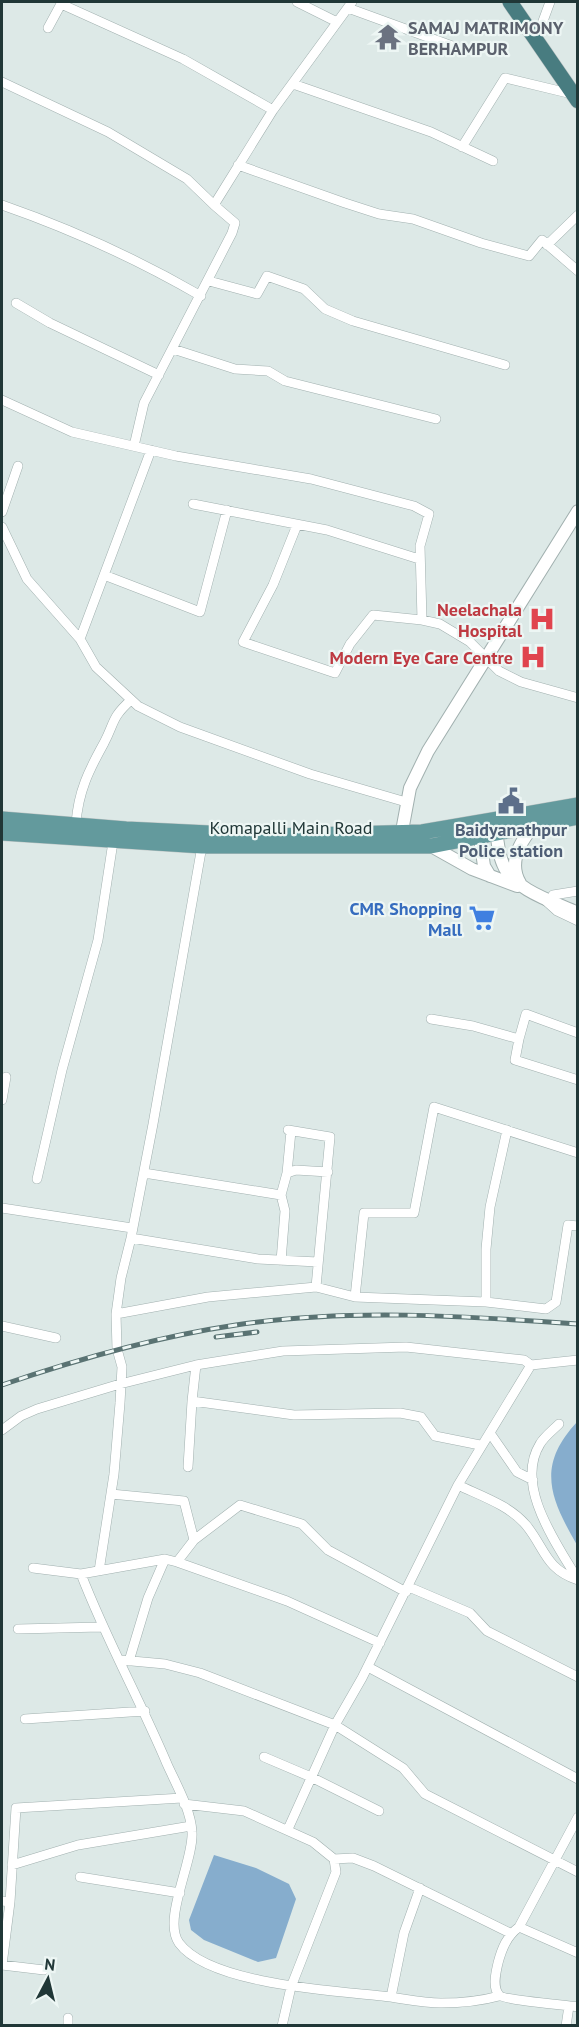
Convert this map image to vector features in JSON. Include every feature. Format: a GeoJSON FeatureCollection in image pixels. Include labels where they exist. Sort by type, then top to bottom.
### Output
{"type":"FeatureCollection","features":[{"type":"Feature","properties":{"kind":"highway"},"geometry":{"type":"LineString","coordinates":[[510,2],[575,97]]}},
{"type":"Feature","properties":{"kind":"main road"},"geometry":{"type":"LineString","coordinates":[[2,819],[126,829],[269,836],[496,827],[578,805]]}},
{"type":"Feature","properties":{"kind":"main road","name":"Komapalli Main Road"},"geometry":{"type":"LineString","coordinates":[[2,833],[201,846],[431,846],[480,838],[496,827],[533,826],[578,818]]}},
{"type":"Feature","properties":{"kind":"street"},"geometry":{"type":"LineString","coordinates":[[297,2],[338,22]]}},
{"type":"Feature","properties":{"kind":"street"},"geometry":{"type":"LineString","coordinates":[[536,40],[550,2]]}},
{"type":"Feature","properties":{"kind":"street"},"geometry":{"type":"LineString","coordinates":[[48,28],[61,4],[183,59],[273,110]]}},
{"type":"Feature","properties":{"kind":"street"},"geometry":{"type":"LineString","coordinates":[[214,205],[273,110],[350,5],[455,47]]}},
{"type":"Feature","properties":{"kind":"street"},"geometry":{"type":"LineString","coordinates":[[462,147],[505,78],[575,97]]}},
{"type":"Feature","properties":{"kind":"street"},"geometry":{"type":"LineString","coordinates":[[2,82],[108,132],[187,179],[235,223],[209,281],[144,403],[134,446]]}},
{"type":"Feature","properties":{"kind":"street"},"geometry":{"type":"LineString","coordinates":[[294,84],[430,132],[493,161]]}},
{"type":"Feature","properties":{"kind":"street"},"geometry":{"type":"LineString","coordinates":[[238,165],[379,214],[413,219],[481,243],[529,256],[542,240],[578,271]]}},
{"type":"Feature","properties":{"kind":"street"},"geometry":{"type":"LineString","coordinates":[[2,205],[117,250],[201,296]]}},
{"type":"Feature","properties":{"kind":"street"},"geometry":{"type":"LineString","coordinates":[[547,245],[578,215]]}},
{"type":"Feature","properties":{"kind":"street"},"geometry":{"type":"LineString","coordinates":[[209,281],[257,294],[267,276],[289,282],[304,288],[325,309],[353,321],[505,365]]}},
{"type":"Feature","properties":{"kind":"street"},"geometry":{"type":"LineString","coordinates":[[16,303],[59,327],[159,375]]}},
{"type":"Feature","properties":{"kind":"street"},"geometry":{"type":"LineString","coordinates":[[173,349],[235,369],[268,371],[285,381],[436,419]]}},
{"type":"Feature","properties":{"kind":"street"},"geometry":{"type":"LineString","coordinates":[[2,400],[72,432],[151,450],[311,479],[414,506],[429,514],[419,559],[422,620]]}},
{"type":"Feature","properties":{"kind":"street"},"geometry":{"type":"LineString","coordinates":[[80,639],[151,450]]}},
{"type":"Feature","properties":{"kind":"street"},"geometry":{"type":"LineString","coordinates":[[2,512],[18,466]]}},
{"type":"Feature","properties":{"kind":"street"},"geometry":{"type":"LineString","coordinates":[[193,504],[362,539],[419,559]]}},
{"type":"Feature","properties":{"kind":"street"},"geometry":{"type":"LineString","coordinates":[[104,575],[200,612],[227,510]]}},
{"type":"Feature","properties":{"kind":"street"},"geometry":{"type":"LineString","coordinates":[[402,831],[406,802],[415,776],[428,752],[578,511]]}},
{"type":"Feature","properties":{"kind":"street"},"geometry":{"type":"LineString","coordinates":[[297,525],[273,585],[243,642],[335,673],[350,644],[373,615],[422,620],[440,624],[455,632],[487,656],[499,671],[521,682],[578,698]]}},
{"type":"Feature","properties":{"kind":"street"},"geometry":{"type":"LineString","coordinates":[[2,527],[27,579],[80,639],[96,667],[131,700],[180,727],[310,774],[406,802]]}},
{"type":"Feature","properties":{"kind":"street"},"geometry":{"type":"LineString","coordinates":[[76,824],[82,789],[91,763],[105,742],[115,715],[131,700]]}},
{"type":"Feature","properties":{"kind":"street"},"geometry":{"type":"LineString","coordinates":[[525,887],[515,870],[516,854],[533,826]]}},
{"type":"Feature","properties":{"kind":"street"},"geometry":{"type":"LineString","coordinates":[[496,827],[504,868],[525,887]]}},
{"type":"Feature","properties":{"kind":"street"},"geometry":{"type":"LineString","coordinates":[[480,838],[484,866],[490,876]]}},
{"type":"Feature","properties":{"kind":"street"},"geometry":{"type":"LineString","coordinates":[[37,1179],[62,1070],[98,940],[113,842]]}},
{"type":"Feature","properties":{"kind":"street"},"geometry":{"type":"LineString","coordinates":[[99,1571],[111,1494],[122,1367],[117,1349],[116,1314],[121,1278],[144,1173],[182,972],[201,846]]}},
{"type":"Feature","properties":{"kind":"street"},"geometry":{"type":"LineString","coordinates":[[431,846],[490,876],[548,896],[578,913]]}},
{"type":"Feature","properties":{"kind":"street"},"geometry":{"type":"LineString","coordinates":[[548,896],[578,891]]}},
{"type":"Feature","properties":{"kind":"street"},"geometry":{"type":"LineString","coordinates":[[548,896],[557,911],[578,921]]}},
{"type":"Feature","properties":{"kind":"street"},"geometry":{"type":"LineString","coordinates":[[578,1033],[526,1014],[515,1060],[578,1080]]}},
{"type":"Feature","properties":{"kind":"street"},"geometry":{"type":"LineString","coordinates":[[431,1019],[473,1026],[519,1040]]}},
{"type":"Feature","properties":{"kind":"street"},"geometry":{"type":"LineString","coordinates":[[2,1100],[6,1077]]}},
{"type":"Feature","properties":{"kind":"street"},"geometry":{"type":"LineString","coordinates":[[355,1297],[364,1213],[414,1213],[434,1107],[578,1153]]}},
{"type":"Feature","properties":{"kind":"street"},"geometry":{"type":"LineString","coordinates":[[281,1261],[285,1212],[281,1195],[287,1173],[289,1130],[330,1137],[316,1287]]}},
{"type":"Feature","properties":{"kind":"street"},"geometry":{"type":"LineString","coordinates":[[486,1302],[486,1249],[490,1207],[507,1130]]}},
{"type":"Feature","properties":{"kind":"street"},"geometry":{"type":"LineString","coordinates":[[287,1173],[296,1170],[328,1172]]}},
{"type":"Feature","properties":{"kind":"street"},"geometry":{"type":"LineString","coordinates":[[144,1173],[281,1195]]}},
{"type":"Feature","properties":{"kind":"street"},"geometry":{"type":"LineString","coordinates":[[2,1208],[281,1261],[318,1262]]}},
{"type":"Feature","properties":{"kind":"street"},"geometry":{"type":"LineString","coordinates":[[116,1314],[208,1298],[316,1287],[355,1297],[486,1302],[546,1310],[556,1302],[568,1225],[578,1226]]}},
{"type":"Feature","properties":{"kind":"street"},"geometry":{"type":"LineString","coordinates":[[2,1326],[56,1338]]}},
{"type":"Feature","properties":{"kind":"street"},"geometry":{"type":"LineString","coordinates":[[2,1430],[21,1416],[37,1409],[120,1384],[196,1365],[283,1351],[340,1347],[406,1347],[486,1354],[524,1360],[531,1365],[578,1360]]}},
{"type":"Feature","properties":{"kind":"street"},"geometry":{"type":"LineString","coordinates":[[188,1467],[196,1365]]}},
{"type":"Feature","properties":{"kind":"street"},"geometry":{"type":"LineString","coordinates":[[288,1829],[335,1725],[368,1667],[458,1485],[480,1445],[490,1433],[531,1365]]}},
{"type":"Feature","properties":{"kind":"street"},"geometry":{"type":"LineString","coordinates":[[192,1401],[294,1414],[400,1413],[421,1417],[435,1436],[480,1445]]}},
{"type":"Feature","properties":{"kind":"street"},"geometry":{"type":"LineString","coordinates":[[559,1424],[540,1443],[533,1461],[533,1480],[537,1508],[578,1580]]}},
{"type":"Feature","properties":{"kind":"street"},"geometry":{"type":"LineString","coordinates":[[490,1433],[517,1472],[533,1480]]}},
{"type":"Feature","properties":{"kind":"street"},"geometry":{"type":"LineString","coordinates":[[458,1485],[509,1510],[526,1525],[556,1570],[561,1575],[578,1580]]}},
{"type":"Feature","properties":{"kind":"street"},"geometry":{"type":"LineString","coordinates":[[111,1494],[184,1501],[194,1540]]}},
{"type":"Feature","properties":{"kind":"street"},"geometry":{"type":"LineString","coordinates":[[177,1562],[194,1540],[240,1504],[302,1524],[328,1550],[407,1589],[470,1613],[487,1631],[578,1677]]}},
{"type":"Feature","properties":{"kind":"street"},"geometry":{"type":"LineString","coordinates":[[33,1568],[81,1574],[165,1559],[287,1601],[380,1643]]}},
{"type":"Feature","properties":{"kind":"street"},"geometry":{"type":"LineString","coordinates":[[125,1661],[165,1559]]}},
{"type":"Feature","properties":{"kind":"street"},"geometry":{"type":"LineString","coordinates":[[81,1574],[101,1627],[125,1661],[183,1801],[191,1826],[191,1845],[175,1928],[177,1941],[188,1952],[230,1972],[291,1987],[439,2003],[486,2000],[499,1996],[508,2000],[525,1999],[573,2006],[566,2025]]}},
{"type":"Feature","properties":{"kind":"street"},"geometry":{"type":"LineString","coordinates":[[18,1629],[101,1627]]}},
{"type":"Feature","properties":{"kind":"street"},"geometry":{"type":"LineString","coordinates":[[125,1661],[165,1664],[200,1674],[335,1725],[403,1768],[425,1794],[578,1872]]}},
{"type":"Feature","properties":{"kind":"street"},"geometry":{"type":"LineString","coordinates":[[368,1667],[578,1779]]}},
{"type":"Feature","properties":{"kind":"street"},"geometry":{"type":"LineString","coordinates":[[25,1719],[145,1711]]}},
{"type":"Feature","properties":{"kind":"street"},"geometry":{"type":"LineString","coordinates":[[264,1757],[380,1811]]}},
{"type":"Feature","properties":{"kind":"street"},"geometry":{"type":"LineString","coordinates":[[44,1970],[2,1965],[16,1808],[183,1801],[244,1811],[288,1829],[321,1848],[334,1859],[336,1872],[291,1987],[282,2025]]}},
{"type":"Feature","properties":{"kind":"street"},"geometry":{"type":"LineString","coordinates":[[499,1996],[495,1987],[497,1968],[510,1933],[519,1927],[578,1817]]}},
{"type":"Feature","properties":{"kind":"street"},"geometry":{"type":"LineString","coordinates":[[12,1864],[78,1845],[191,1826]]}},
{"type":"Feature","properties":{"kind":"street"},"geometry":{"type":"LineString","coordinates":[[334,1859],[353,1858],[420,1888],[510,1933]]}},
{"type":"Feature","properties":{"kind":"street"},"geometry":{"type":"LineString","coordinates":[[80,1877],[180,1893]]}},
{"type":"Feature","properties":{"kind":"street"},"geometry":{"type":"LineString","coordinates":[[391,1997],[404,1933],[420,1888]]}},
{"type":"Feature","properties":{"kind":"street"},"geometry":{"type":"LineString","coordinates":[[519,1927],[578,1953]]}},
{"type":"Feature","properties":{"kind":"water"},"geometry":{"type":"Polygon","coordinates":[[[577,1422],[577,1545],[554,1497],[552,1468],[556,1453],[564,1438],[577,1422]]]}},
{"type":"Feature","properties":{"kind":"water"},"geometry":{"type":"Polygon","coordinates":[[[214,1855],[256,1868],[289,1884],[296,1899],[276,1958],[258,1962],[204,1940],[191,1930],[189,1920],[214,1855]]]}},
{"type":"Feature","properties":{"kind":"railway"},"geometry":{"type":"LineString","coordinates":[[2,1385],[59,1366],[146,1342],[206,1330],[278,1320],[406,1315],[578,1324]]}},
{"type":"Feature","properties":{"kind":"railway"},"geometry":{"type":"LineString","coordinates":[[216,1337],[257,1332]]}},
{"type":"Feature","properties":{"kind":"place","name":"SAMAJ MATRIMONY BERHAMPUR"},"geometry":{"type":"Point","coordinates":[388,37]}},
{"type":"Feature","properties":{"kind":"place","name":"Neelachala Hospital"},"geometry":{"type":"Point","coordinates":[542,619]}},
{"type":"Feature","properties":{"kind":"place","name":"Modern Eye Care Centre"},"geometry":{"type":"Point","coordinates":[533,657]}},
{"type":"Feature","properties":{"kind":"place","name":"Baidyanathpur Police station"},"geometry":{"type":"Point","coordinates":[511,801]}},
{"type":"Feature","properties":{"kind":"place","name":"CMR Shopping Mall"},"geometry":{"type":"Point","coordinates":[482,918]}}]}
